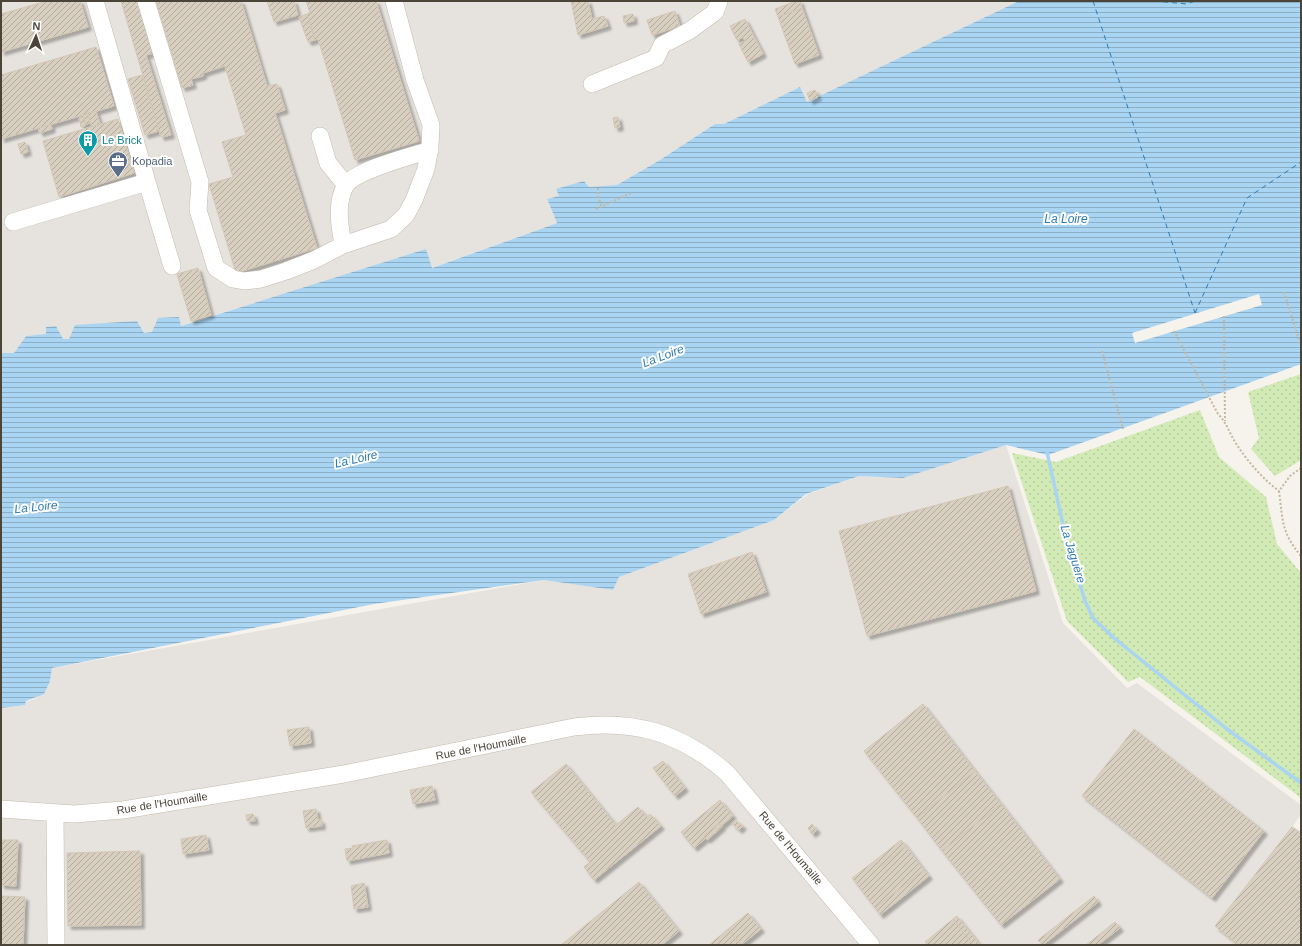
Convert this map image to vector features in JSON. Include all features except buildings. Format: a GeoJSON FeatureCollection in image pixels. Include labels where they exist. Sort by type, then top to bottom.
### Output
{"type":"FeatureCollection","features":[{"type":"Feature","properties":{"kind":"street"},"geometry":{"type":"LineString","coordinates":[[95,1],[172,266]]}},
{"type":"Feature","properties":{"kind":"street"},"geometry":{"type":"LineString","coordinates":[[146,1],[200,182],[198,210],[216,268],[233,279],[244,281],[260,279],[314,260],[343,245],[392,229],[406,216],[426,169],[430,150],[431,125],[415,80],[394,1]]}},
{"type":"Feature","properties":{"kind":"street"},"geometry":{"type":"LineString","coordinates":[[592,84],[656,58],[662,45],[689,31],[715,12],[719,1]]}},
{"type":"Feature","properties":{"kind":"street"},"geometry":{"type":"LineString","coordinates":[[320,136],[328,163],[346,185]]}},
{"type":"Feature","properties":{"kind":"street"},"geometry":{"type":"LineString","coordinates":[[343,245],[339,216],[341,199],[346,185],[362,172],[430,150]]}},
{"type":"Feature","properties":{"kind":"street"},"geometry":{"type":"LineString","coordinates":[[13,222],[147,182]]}},
{"type":"Feature","properties":{"kind":"street","name":"Rue de l'Houmaille"},"geometry":{"type":"LineString","coordinates":[[1,809],[55,813],[99,813],[352,772],[574,727],[601,724],[629,726],[653,730],[678,739],[702,753],[727,773],[871,945]]}},
{"type":"Feature","properties":{"kind":"street"},"geometry":{"type":"LineString","coordinates":[[55,813],[56,945]]}},
{"type":"Feature","properties":{"kind":"path"},"geometry":{"type":"LineString","coordinates":[[598,188],[598,196],[602,207]]}},
{"type":"Feature","properties":{"kind":"path"},"geometry":{"type":"LineString","coordinates":[[596,209],[632,193]]}},
{"type":"Feature","properties":{"kind":"path"},"geometry":{"type":"LineString","coordinates":[[1284,292],[1301,346]]}},
{"type":"Feature","properties":{"kind":"path"},"geometry":{"type":"LineString","coordinates":[[1224,316],[1225,422]]}},
{"type":"Feature","properties":{"kind":"path"},"geometry":{"type":"LineString","coordinates":[[1174,331],[1218,414],[1225,422],[1237,445],[1270,485],[1279,491]]}},
{"type":"Feature","properties":{"kind":"path"},"geometry":{"type":"LineString","coordinates":[[1102,351],[1123,429]]}},
{"type":"Feature","properties":{"kind":"path"},"geometry":{"type":"LineString","coordinates":[[1301,468],[1290,476],[1279,491],[1286,534],[1301,556]]}},
{"type":"Feature","properties":{"kind":"shaded area"},"geometry":{"type":"Polygon","coordinates":[[[1,1],[1019,1],[806,103],[800,87],[724,124],[715,124],[660,160],[617,185],[598,188],[557,189],[559,196],[547,200],[557,223],[431,268],[426,250],[180,326],[179,318],[153,332],[144,333],[137,321],[63,340],[46,327],[46,334],[26,336],[14,353],[1,353],[1,1]]]}},
{"type":"Feature","properties":{"kind":"shaded area"},"geometry":{"type":"Polygon","coordinates":[[[1006,445],[1063,623],[1127,688],[1137,683],[1301,805],[1301,814],[1293,826],[1301,833],[1301,945],[1,945],[1,708],[25,705],[26,702],[35,699],[50,681],[52,668],[544,580],[613,590],[619,577],[774,520],[808,494],[859,476],[903,478],[1006,445]]]}},
{"type":"Feature","properties":{"kind":"green space"},"geometry":{"type":"Polygon","coordinates":[[[1301,374],[1301,460],[1275,476],[1251,449],[1259,438],[1248,392],[1301,374]]]}},
{"type":"Feature","properties":{"kind":"green space"},"geometry":{"type":"Polygon","coordinates":[[[1200,410],[1219,457],[1266,497],[1277,544],[1301,573],[1301,798],[1140,677],[1128,682],[1067,621],[1012,453],[1056,462],[1200,410]]]}},
{"type":"Feature","properties":{"kind":"water","name":"La Loire"},"geometry":{"type":"Polygon","coordinates":[[[1019,1],[1301,1],[1301,364],[1048,455],[1006,445],[903,478],[859,476],[806,494],[774,520],[619,577],[613,590],[544,580],[374,604],[52,668],[50,681],[44,694],[26,701],[25,705],[1,708],[1,353],[14,353],[26,336],[46,334],[46,327],[56,326],[63,339],[69,339],[75,325],[137,321],[144,333],[152,332],[158,318],[179,317],[181,326],[426,249],[432,268],[557,223],[547,199],[559,196],[556,189],[584,181],[589,187],[617,185],[660,160],[715,124],[724,124],[800,87],[807,102],[1019,1]]]}},
{"type":"Feature","properties":{"kind":"pier"},"geometry":{"type":"Polygon","coordinates":[[[1259,294],[1262,305],[1135,343],[1132,333],[1259,294]]]}},
{"type":"Feature","properties":{"kind":"waterway","name":"La Jaguère"},"geometry":{"type":"LineString","coordinates":[[1047,452],[1066,538],[1085,601],[1093,618],[1114,638],[1227,729],[1301,783]]}},
{"type":"Feature","properties":{"kind":"ferry route"},"geometry":{"type":"LineString","coordinates":[[1093,1],[1195,313]]}},
{"type":"Feature","properties":{"kind":"ferry route"},"geometry":{"type":"LineString","coordinates":[[1154,1],[1187,4],[1195,1]]}},
{"type":"Feature","properties":{"kind":"ferry route"},"geometry":{"type":"LineString","coordinates":[[1195,313],[1247,198],[1301,162]]}},
{"type":"Feature","properties":{"kind":"place","name":"Le Brick"},"geometry":{"type":"Point","coordinates":[88,157]}},
{"type":"Feature","properties":{"kind":"place","name":"Kopadia"},"geometry":{"type":"Point","coordinates":[118,178]}}]}
